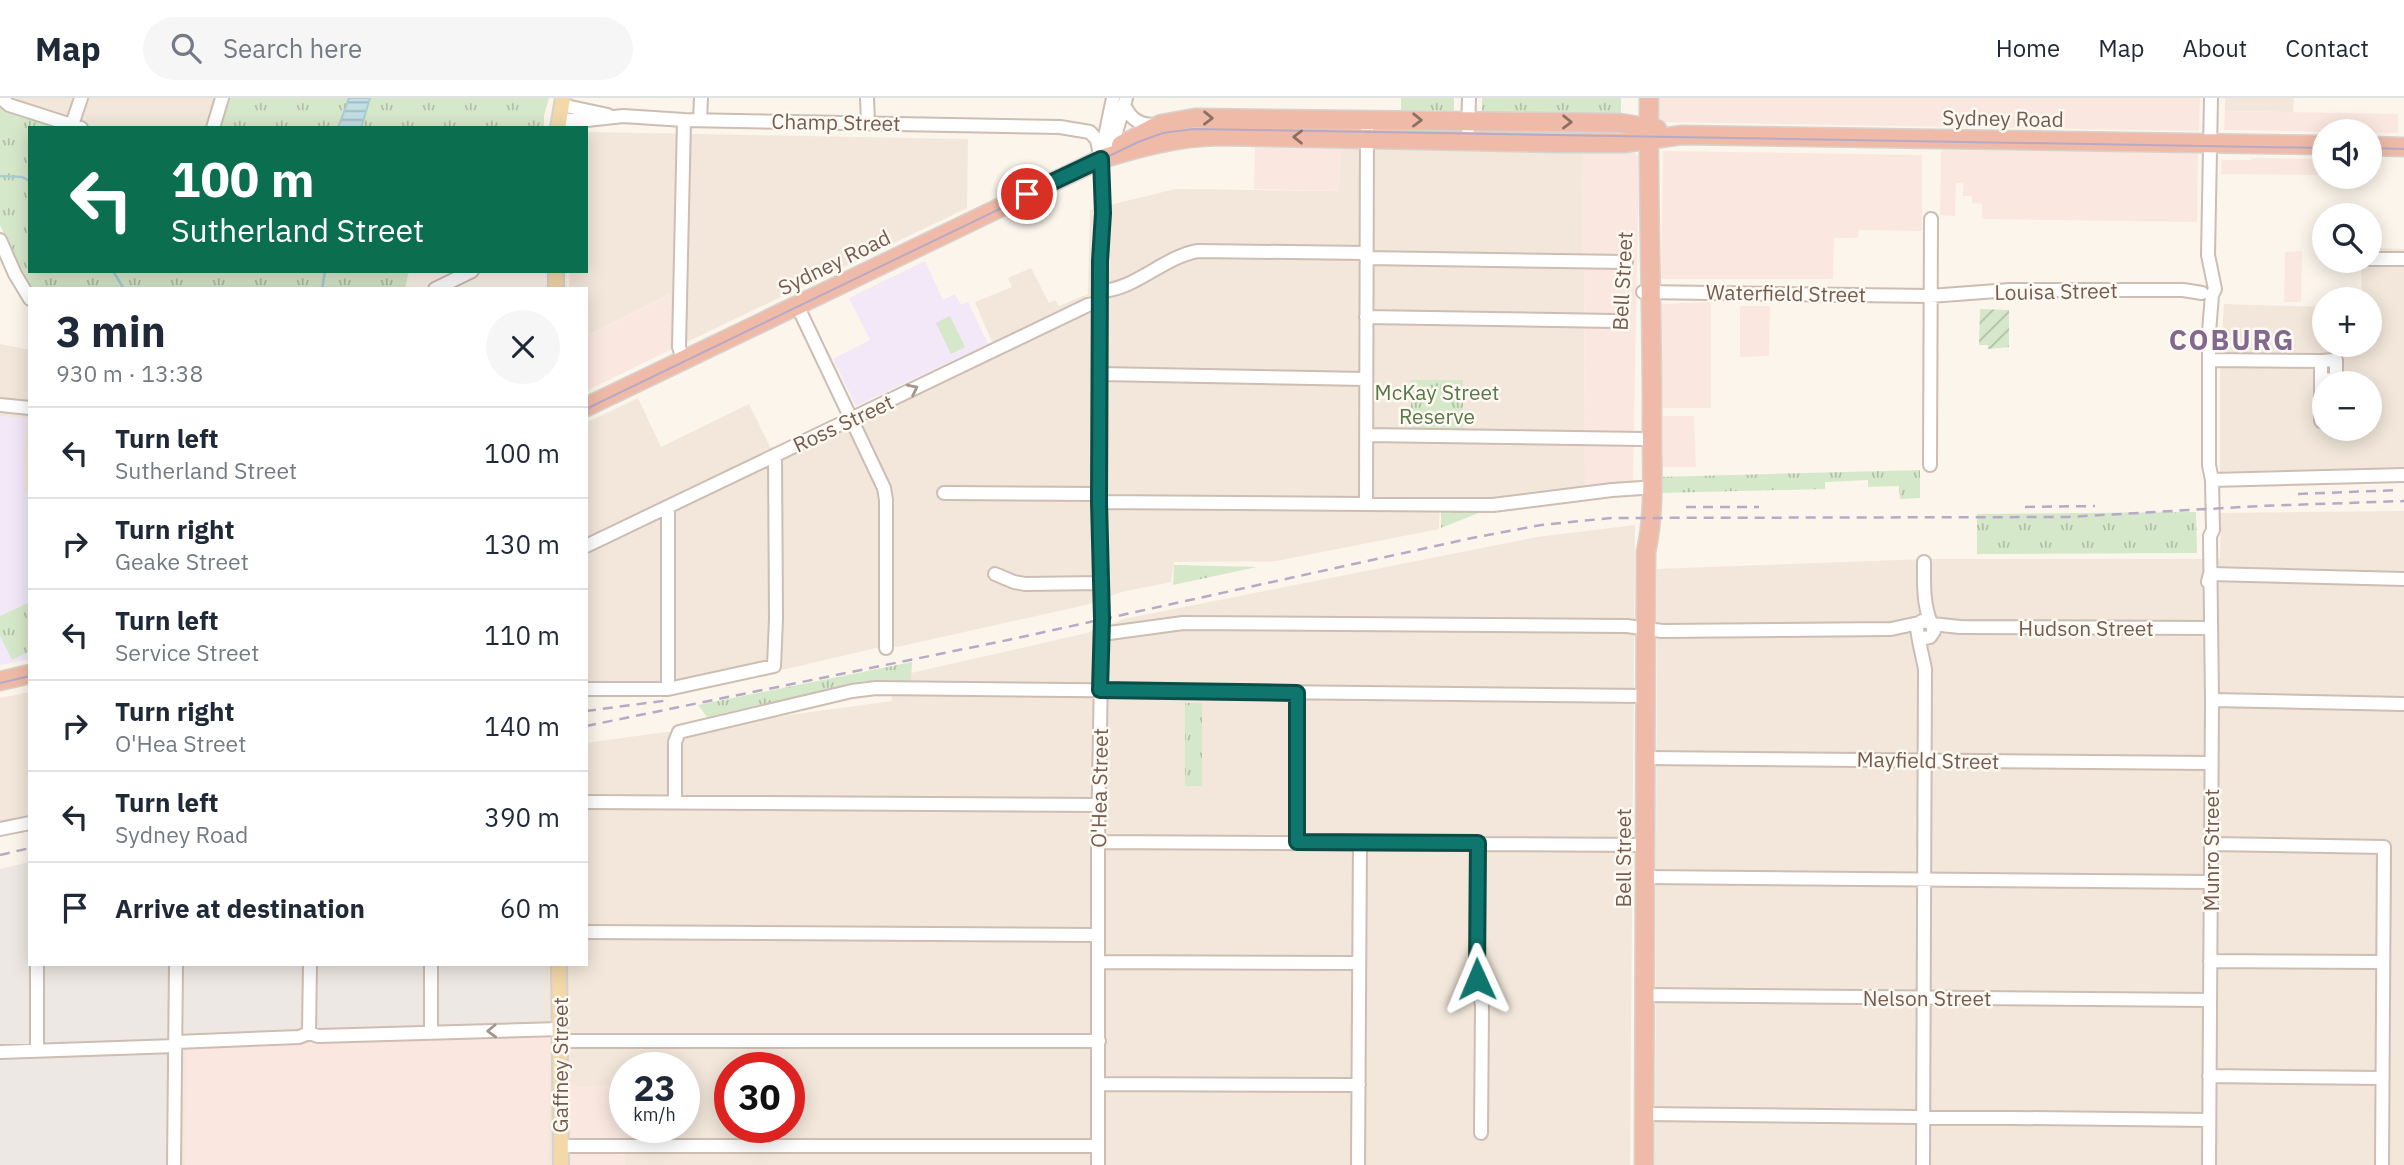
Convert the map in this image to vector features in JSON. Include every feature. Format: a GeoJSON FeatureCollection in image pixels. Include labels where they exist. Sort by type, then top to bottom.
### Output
{"type":"FeatureCollection","features":[{"type":"Feature","properties":{"kind":"highway","name":"Bell Street"},"geometry":{"type":"LineString","coordinates":[[1637,98],[1645,133],[1648,172],[1642,439],[1642,528],[1646,552]]}},
{"type":"Feature","properties":{"kind":"highway","name":"Bell Street"},"geometry":{"type":"LineString","coordinates":[[1645,133],[1649,98]]}},
{"type":"Feature","properties":{"kind":"highway","name":"Sydney Road"},"geometry":{"type":"LineString","coordinates":[[1101,159],[1129,140],[1161,124],[1195,118],[1468,121],[1682,135],[2312,145]]}},
{"type":"Feature","properties":{"kind":"highway","name":"Sydney Road"},"geometry":{"type":"LineString","coordinates":[[588,406],[1101,159],[1145,145],[1184,137],[1559,143],[1645,133]]}},
{"type":"Feature","properties":{"kind":"highway"},"geometry":{"type":"LineString","coordinates":[[2382,146],[2404,147]]}},
{"type":"Feature","properties":{"kind":"highway","name":"Bell Street"},"geometry":{"type":"LineString","coordinates":[[1644,1165],[1646,552],[1651,499],[1647,292]]}},
{"type":"Feature","properties":{"kind":"highway"},"geometry":{"type":"LineString","coordinates":[[0,681],[28,674]]}},
{"type":"Feature","properties":{"kind":"main road","name":"Gaffney Street"},"geometry":{"type":"LineString","coordinates":[[559,966],[561,1165]]}},
{"type":"Feature","properties":{"kind":"street"},"geometry":{"type":"LineString","coordinates":[[1,98],[9,105],[73,126]]}},
{"type":"Feature","properties":{"kind":"street"},"geometry":{"type":"LineString","coordinates":[[76,126],[81,98]]}},
{"type":"Feature","properties":{"kind":"street"},"geometry":{"type":"LineString","coordinates":[[214,126],[222,98]]}},
{"type":"Feature","properties":{"kind":"street"},"geometry":{"type":"LineString","coordinates":[[580,98],[587,110]]}},
{"type":"Feature","properties":{"kind":"street"},"geometry":{"type":"LineString","coordinates":[[700,120],[701,98]]}},
{"type":"Feature","properties":{"kind":"street"},"geometry":{"type":"LineString","coordinates":[[867,98],[868,123]]}},
{"type":"Feature","properties":{"kind":"street"},"geometry":{"type":"LineString","coordinates":[[1468,140],[1469,98]]}},
{"type":"Feature","properties":{"kind":"street","name":"Munro Street"},"geometry":{"type":"LineString","coordinates":[[2209,1165],[2212,700],[2210,536],[2213,530],[2213,480],[2209,465],[2209,332],[2206,289],[2211,98]]}},
{"type":"Feature","properties":{"kind":"street"},"geometry":{"type":"LineString","coordinates":[[1121,100],[1131,117],[1138,122],[1161,124]]}},
{"type":"Feature","properties":{"kind":"street"},"geometry":{"type":"LineString","coordinates":[[1101,159],[1115,136],[1121,100]]}},
{"type":"Feature","properties":{"kind":"street","name":"O'Hea Street"},"geometry":{"type":"LineString","coordinates":[[1098,1165],[1098,805],[1102,634],[1099,498],[1103,213],[1101,159],[1108,117],[1121,100]]}},
{"type":"Feature","properties":{"kind":"street","name":"Champ Street"},"geometry":{"type":"LineString","coordinates":[[561,113],[587,110],[612,116],[684,120],[1060,127],[1097,124],[1108,117]]}},
{"type":"Feature","properties":{"kind":"street","name":"Champ Street"},"geometry":{"type":"LineString","coordinates":[[561,113],[587,120],[612,116]]}},
{"type":"Feature","properties":{"kind":"street"},"geometry":{"type":"LineString","coordinates":[[683,360],[679,347],[684,120]]}},
{"type":"Feature","properties":{"kind":"street"},"geometry":{"type":"LineString","coordinates":[[1366,504],[1367,120]]}},
{"type":"Feature","properties":{"kind":"street","name":"Champ Street"},"geometry":{"type":"LineString","coordinates":[[1060,127],[1093,134],[1097,139],[1101,159]]}},
{"type":"Feature","properties":{"kind":"street"},"geometry":{"type":"LineString","coordinates":[[1930,465],[1931,219]]}},
{"type":"Feature","properties":{"kind":"street"},"geometry":{"type":"LineString","coordinates":[[0,240],[28,296]]}},
{"type":"Feature","properties":{"kind":"street","name":"Ross Street"},"geometry":{"type":"LineString","coordinates":[[588,545],[1198,251],[1626,262]]}},
{"type":"Feature","properties":{"kind":"street"},"geometry":{"type":"LineString","coordinates":[[2382,258],[2404,259]]}},
{"type":"Feature","properties":{"kind":"street"},"geometry":{"type":"LineString","coordinates":[[439,287],[468,273]]}},
{"type":"Feature","properties":{"kind":"street","name":"Louisa Street"},"geometry":{"type":"LineString","coordinates":[[1930,296],[2010,290],[2206,289]]}},
{"type":"Feature","properties":{"kind":"street","name":"Waterfield Street"},"geometry":{"type":"LineString","coordinates":[[1647,292],[1930,296]]}},
{"type":"Feature","properties":{"kind":"street"},"geometry":{"type":"LineString","coordinates":[[797,305],[886,493],[886,648]]}},
{"type":"Feature","properties":{"kind":"street"},"geometry":{"type":"LineString","coordinates":[[1366,317],[1614,321]]}},
{"type":"Feature","properties":{"kind":"street"},"geometry":{"type":"LineString","coordinates":[[2209,360],[2321,360],[2321,371]]}},
{"type":"Feature","properties":{"kind":"street"},"geometry":{"type":"LineString","coordinates":[[1099,374],[1366,379]]}},
{"type":"Feature","properties":{"kind":"street"},"geometry":{"type":"LineString","coordinates":[[0,405],[28,408]]}},
{"type":"Feature","properties":{"kind":"street"},"geometry":{"type":"LineString","coordinates":[[1366,435],[1642,439]]}},
{"type":"Feature","properties":{"kind":"street"},"geometry":{"type":"LineString","coordinates":[[588,690],[668,689],[774,666],[775,455]]}},
{"type":"Feature","properties":{"kind":"street","name":"Munro Street"},"geometry":{"type":"LineString","coordinates":[[2209,465],[2205,473],[2206,530],[2210,536]]}},
{"type":"Feature","properties":{"kind":"street"},"geometry":{"type":"LineString","coordinates":[[2213,480],[2404,475]]}},
{"type":"Feature","properties":{"kind":"street"},"geometry":{"type":"LineString","coordinates":[[944,493],[1493,505],[1642,488]]}},
{"type":"Feature","properties":{"kind":"street"},"geometry":{"type":"LineString","coordinates":[[668,507],[668,689]]}},
{"type":"Feature","properties":{"kind":"street"},"geometry":{"type":"LineString","coordinates":[[1923,1165],[1926,629],[1924,562]]}},
{"type":"Feature","properties":{"kind":"street"},"geometry":{"type":"LineString","coordinates":[[995,574],[1025,584],[1100,583]]}},
{"type":"Feature","properties":{"kind":"street"},"geometry":{"type":"LineString","coordinates":[[2166,628],[2195,620],[2203,614],[2210,574],[2404,579]]}},
{"type":"Feature","properties":{"kind":"street","name":"Hudson Street"},"geometry":{"type":"LineString","coordinates":[[1102,634],[1172,624],[1210,623],[1627,626],[1662,631],[1960,627],[2211,628]]}},
{"type":"Feature","properties":{"kind":"street"},"geometry":{"type":"LineString","coordinates":[[675,802],[677,734],[684,730],[864,689],[1646,696]]}},
{"type":"Feature","properties":{"kind":"street"},"geometry":{"type":"LineString","coordinates":[[1297,693],[1297,842]]}},
{"type":"Feature","properties":{"kind":"street"},"geometry":{"type":"LineString","coordinates":[[2212,700],[2404,704]]}},
{"type":"Feature","properties":{"kind":"street","name":"Mayfield Street"},"geometry":{"type":"LineString","coordinates":[[1646,758],[2211,763]]}},
{"type":"Feature","properties":{"kind":"street"},"geometry":{"type":"LineString","coordinates":[[588,802],[1098,805]]}},
{"type":"Feature","properties":{"kind":"street"},"geometry":{"type":"LineString","coordinates":[[0,829],[28,823]]}},
{"type":"Feature","properties":{"kind":"street"},"geometry":{"type":"LineString","coordinates":[[1098,842],[1645,845]]}},
{"type":"Feature","properties":{"kind":"street"},"geometry":{"type":"LineString","coordinates":[[1358,1165],[1360,842]]}},
{"type":"Feature","properties":{"kind":"street"},"geometry":{"type":"LineString","coordinates":[[1478,843],[1476,969],[1482,1006],[1481,1133]]}},
{"type":"Feature","properties":{"kind":"street"},"geometry":{"type":"LineString","coordinates":[[2211,844],[2384,848],[2382,1165]]}},
{"type":"Feature","properties":{"kind":"street"},"geometry":{"type":"LineString","coordinates":[[1646,877],[2210,882]]}},
{"type":"Feature","properties":{"kind":"street"},"geometry":{"type":"LineString","coordinates":[[588,932],[1098,935]]}},
{"type":"Feature","properties":{"kind":"street"},"geometry":{"type":"LineString","coordinates":[[2210,961],[2382,962]]}},
{"type":"Feature","properties":{"kind":"street"},"geometry":{"type":"LineString","coordinates":[[1099,962],[1359,963]]}},
{"type":"Feature","properties":{"kind":"street"},"geometry":{"type":"LineString","coordinates":[[37,966],[37,1051]]}},
{"type":"Feature","properties":{"kind":"street"},"geometry":{"type":"LineString","coordinates":[[174,1165],[176,966]]}},
{"type":"Feature","properties":{"kind":"street"},"geometry":{"type":"LineString","coordinates":[[309,1033],[310,966]]}},
{"type":"Feature","properties":{"kind":"street"},"geometry":{"type":"LineString","coordinates":[[431,966],[431,1032]]}},
{"type":"Feature","properties":{"kind":"street","name":"Nelson Street"},"geometry":{"type":"LineString","coordinates":[[1645,995],[2210,1000]]}},
{"type":"Feature","properties":{"kind":"street"},"geometry":{"type":"LineString","coordinates":[[0,1052],[299,1037],[309,1033],[318,1036],[431,1032],[1099,1041]]}},
{"type":"Feature","properties":{"kind":"street"},"geometry":{"type":"LineString","coordinates":[[2209,1076],[2382,1078]]}},
{"type":"Feature","properties":{"kind":"street"},"geometry":{"type":"LineString","coordinates":[[1098,1084],[1359,1085]]}},
{"type":"Feature","properties":{"kind":"street"},"geometry":{"type":"LineString","coordinates":[[1644,1114],[2209,1119]]}},
{"type":"Feature","properties":{"kind":"street"},"geometry":{"type":"LineString","coordinates":[[561,1146],[1098,1146]]}},
{"type":"Feature","properties":{"kind":"shaded area"},"geometry":{"type":"Polygon","coordinates":[[[0,98],[227,98],[219,126],[56,126],[8,111],[0,104],[0,98]]]}},
{"type":"Feature","properties":{"kind":"shaded area"},"geometry":{"type":"Polygon","coordinates":[[[1656,98],[2200,98],[2199,131],[1657,122],[1656,98]]]}},
{"type":"Feature","properties":{"kind":"shaded area"},"geometry":{"type":"Polygon","coordinates":[[[2225,98],[2294,98],[2293,112],[2225,111],[2225,98]]]}},
{"type":"Feature","properties":{"kind":"shaded area"},"geometry":{"type":"Polygon","coordinates":[[[2225,111],[2398,114],[2398,133],[2382,133],[2382,119],[2312,119],[2312,132],[2224,130],[2225,111]]]}},
{"type":"Feature","properties":{"kind":"shaded area"},"geometry":{"type":"Polygon","coordinates":[[[588,132],[968,139],[967,208],[670,350],[670,294],[588,335],[588,287],[569,287],[570,273],[588,273],[588,132]]]}},
{"type":"Feature","properties":{"kind":"shaded area"},"geometry":{"type":"Polygon","coordinates":[[[1255,145],[1340,146],[1339,191],[1254,189],[1255,145]]]}},
{"type":"Feature","properties":{"kind":"shaded area"},"geometry":{"type":"Polygon","coordinates":[[[1340,146],[1583,151],[1585,488],[1490,498],[1440,498],[1439,529],[1276,561],[1174,562],[1171,582],[1121,592],[1086,605],[786,669],[588,694],[588,422],[638,398],[661,447],[749,404],[771,449],[992,342],[975,302],[1012,287],[1008,278],[1031,268],[1049,303],[1055,300],[1059,306],[1088,294],[1090,210],[1175,189],[1339,191],[1340,146]]]}},
{"type":"Feature","properties":{"kind":"shaded area"},"geometry":{"type":"Polygon","coordinates":[[[1941,150],[2198,153],[2197,222],[1982,219],[1982,204],[1972,203],[1972,196],[1963,196],[1963,183],[1956,183],[1955,216],[1940,215],[1941,150]]]}},
{"type":"Feature","properties":{"kind":"shaded area"},"geometry":{"type":"Polygon","coordinates":[[[1583,151],[1633,151],[1639,157],[1633,482],[1585,488],[1582,252],[1583,151]]]}},
{"type":"Feature","properties":{"kind":"shaded area"},"geometry":{"type":"Polygon","coordinates":[[[1663,151],[1922,155],[1922,231],[1859,230],[1858,237],[1855,238],[1834,238],[1833,279],[1661,279],[1663,151]]]}},
{"type":"Feature","properties":{"kind":"shaded area"},"geometry":{"type":"Polygon","coordinates":[[[2312,159],[2312,175],[2221,174],[2222,160],[2312,159]]]}},
{"type":"Feature","properties":{"kind":"shaded area"},"geometry":{"type":"Polygon","coordinates":[[[2382,248],[2404,249],[2404,467],[2220,472],[2220,374],[2224,304],[2312,307],[2312,357],[2382,357],[2382,287],[2362,287],[2361,273],[2382,273],[2382,248]]]}},
{"type":"Feature","properties":{"kind":"shaded area"},"geometry":{"type":"Polygon","coordinates":[[[2302,251],[2301,302],[2284,302],[2285,252],[2302,251]]]}},
{"type":"Feature","properties":{"kind":"shaded area"},"geometry":{"type":"Polygon","coordinates":[[[925,261],[943,300],[955,294],[961,305],[968,302],[988,344],[856,406],[833,359],[870,340],[849,298],[925,261]]]}},
{"type":"Feature","properties":{"kind":"shaded area"},"geometry":{"type":"Polygon","coordinates":[[[671,294],[670,350],[588,390],[588,335],[671,294]]]}},
{"type":"Feature","properties":{"kind":"shaded area"},"geometry":{"type":"Polygon","coordinates":[[[1711,302],[1711,408],[1657,408],[1657,304],[1711,302]]]}},
{"type":"Feature","properties":{"kind":"shaded area"},"geometry":{"type":"Polygon","coordinates":[[[1740,306],[1770,306],[1769,356],[1740,357],[1740,306]]]}},
{"type":"Feature","properties":{"kind":"shaded area"},"geometry":{"type":"Polygon","coordinates":[[[0,344],[28,350],[28,419],[0,416],[0,344]]]}},
{"type":"Feature","properties":{"kind":"shaded area"},"geometry":{"type":"Polygon","coordinates":[[[0,416],[28,418],[24,453],[25,491],[28,490],[28,659],[0,665],[0,416]]]}},
{"type":"Feature","properties":{"kind":"shaded area"},"geometry":{"type":"Polygon","coordinates":[[[1658,416],[1694,416],[1696,467],[1658,467],[1658,416]]]}},
{"type":"Feature","properties":{"kind":"shaded area"},"geometry":{"type":"Polygon","coordinates":[[[28,419],[28,491],[25,492],[24,453],[28,419]]]}},
{"type":"Feature","properties":{"kind":"shaded area"},"geometry":{"type":"Polygon","coordinates":[[[2404,511],[2404,1165],[1655,1165],[1657,569],[1926,559],[2220,559],[2221,513],[2404,511]]]}},
{"type":"Feature","properties":{"kind":"shaded area"},"geometry":{"type":"Polygon","coordinates":[[[1635,525],[1630,1165],[0,1165],[0,869],[28,862],[28,966],[588,966],[588,743],[892,701],[889,678],[1087,633],[1124,619],[1537,537],[1635,525]]]}},
{"type":"Feature","properties":{"kind":"shaded area"},"geometry":{"type":"Polygon","coordinates":[[[28,692],[28,830],[0,837],[0,698],[28,692]]]}},
{"type":"Feature","properties":{"kind":"shaded area"},"geometry":{"type":"Polygon","coordinates":[[[28,862],[28,966],[545,966],[544,1020],[170,1033],[168,1165],[0,1165],[0,869],[28,862]]]}},
{"type":"Feature","properties":{"kind":"shaded area"},"geometry":{"type":"Polygon","coordinates":[[[550,1035],[548,1165],[185,1165],[187,1046],[550,1035]]]}},
{"type":"Feature","properties":{"kind":"shaded area"},"geometry":{"type":"Polygon","coordinates":[[[569,1085],[609,1085],[609,1143],[625,1143],[625,1165],[568,1165],[569,1085]]]}},
{"type":"Feature","properties":{"kind":"green space"},"geometry":{"type":"Polygon","coordinates":[[[227,98],[549,98],[544,126],[219,126],[227,98]]]}},
{"type":"Feature","properties":{"kind":"green space"},"geometry":{"type":"Polygon","coordinates":[[[1401,98],[1454,98],[1454,111],[1401,110],[1401,98]]]}},
{"type":"Feature","properties":{"kind":"green space"},"geometry":{"type":"Polygon","coordinates":[[[1482,98],[1621,98],[1621,115],[1482,112],[1482,98]]]}},
{"type":"Feature","properties":{"kind":"green space"},"geometry":{"type":"Polygon","coordinates":[[[0,104],[8,111],[55,126],[28,126],[28,273],[409,273],[405,287],[30,287],[0,225],[0,104]]]}},
{"type":"Feature","properties":{"kind":"green space"},"geometry":{"type":"Polygon","coordinates":[[[1980,309],[2009,310],[2009,347],[1988,349],[1988,345],[1979,345],[1980,309]]]}},
{"type":"Feature","properties":{"kind":"green space"},"geometry":{"type":"Polygon","coordinates":[[[950,316],[965,347],[951,354],[936,323],[950,316]]]}},
{"type":"Feature","properties":{"kind":"green space","name":"McKay Street Reserve"},"geometry":{"type":"Polygon","coordinates":[[[1411,380],[1463,380],[1463,429],[1411,429],[1411,380]]]}},
{"type":"Feature","properties":{"kind":"green space"},"geometry":{"type":"Polygon","coordinates":[[[1920,470],[1920,498],[1900,499],[1899,486],[1868,487],[1868,480],[1825,482],[1825,489],[1660,493],[1659,477],[1920,470]]]}},
{"type":"Feature","properties":{"kind":"green space"},"geometry":{"type":"Polygon","coordinates":[[[1486,510],[1441,528],[1441,511],[1486,510]]]}},
{"type":"Feature","properties":{"kind":"green space"},"geometry":{"type":"Polygon","coordinates":[[[2196,512],[2197,553],[1977,554],[1977,514],[2196,512]]]}},
{"type":"Feature","properties":{"kind":"green space"},"geometry":{"type":"Polygon","coordinates":[[[1174,565],[1257,567],[1173,585],[1174,565]]]}},
{"type":"Feature","properties":{"kind":"green space"},"geometry":{"type":"Polygon","coordinates":[[[28,603],[28,652],[12,660],[0,636],[0,616],[28,603]]]}},
{"type":"Feature","properties":{"kind":"green space"},"geometry":{"type":"Polygon","coordinates":[[[912,662],[911,681],[864,681],[707,717],[698,705],[912,662]]]}},
{"type":"Feature","properties":{"kind":"green space"},"geometry":{"type":"Polygon","coordinates":[[[1185,703],[1202,703],[1202,786],[1185,786],[1185,703]]]}},
{"type":"Feature","properties":{"kind":"water"},"geometry":{"type":"Polygon","coordinates":[[[349,98],[370,98],[362,126],[339,126],[349,98]]]}},
{"type":"Feature","properties":{"kind":"waterway"},"geometry":{"type":"LineString","coordinates":[[0,176],[22,177],[28,180]]}},
{"type":"Feature","properties":{"kind":"waterway"},"geometry":{"type":"LineString","coordinates":[[114,273],[123,287]]}},
{"type":"Feature","properties":{"kind":"waterway"},"geometry":{"type":"LineString","coordinates":[[322,287],[325,273]]}},
{"type":"Feature","properties":{"kind":"tram line"},"geometry":{"type":"LineString","coordinates":[[588,408],[1138,142],[1163,133],[1193,129],[2312,148]]}},
{"type":"Feature","properties":{"kind":"tram line"},"geometry":{"type":"LineString","coordinates":[[2382,148],[2404,149]]}},
{"type":"Feature","properties":{"kind":"tram line"},"geometry":{"type":"LineString","coordinates":[[0,683],[28,676]]}},
{"type":"Feature","properties":{"kind":"railway"},"geometry":{"type":"LineString","coordinates":[[2298,494],[2399,490]]}},
{"type":"Feature","properties":{"kind":"railway"},"geometry":{"type":"LineString","coordinates":[[588,726],[1008,640],[1541,525],[1611,518],[2067,517],[2404,501]]}},
{"type":"Feature","properties":{"kind":"railway"},"geometry":{"type":"LineString","coordinates":[[2025,507],[2095,506]]}},
{"type":"Feature","properties":{"kind":"railway"},"geometry":{"type":"LineString","coordinates":[[1686,507],[1759,507]]}},
{"type":"Feature","properties":{"kind":"railway"},"geometry":{"type":"LineString","coordinates":[[588,711],[670,700]]}},
{"type":"Feature","properties":{"kind":"railway"},"geometry":{"type":"LineString","coordinates":[[0,855],[28,848]]}},
{"type":"Feature","properties":{"kind":"district","name":"COBURG"},"geometry":{"type":"Point","coordinates":[2232,339]}},
{"type":"Feature","properties":{"kind":"route"},"geometry":{"type":"LineString","coordinates":[[1027,194],[1101,159],[1103,213],[1100,261],[1100,690],[1297,693],[1297,842],[1478,843],[1477,979]]}}]}
